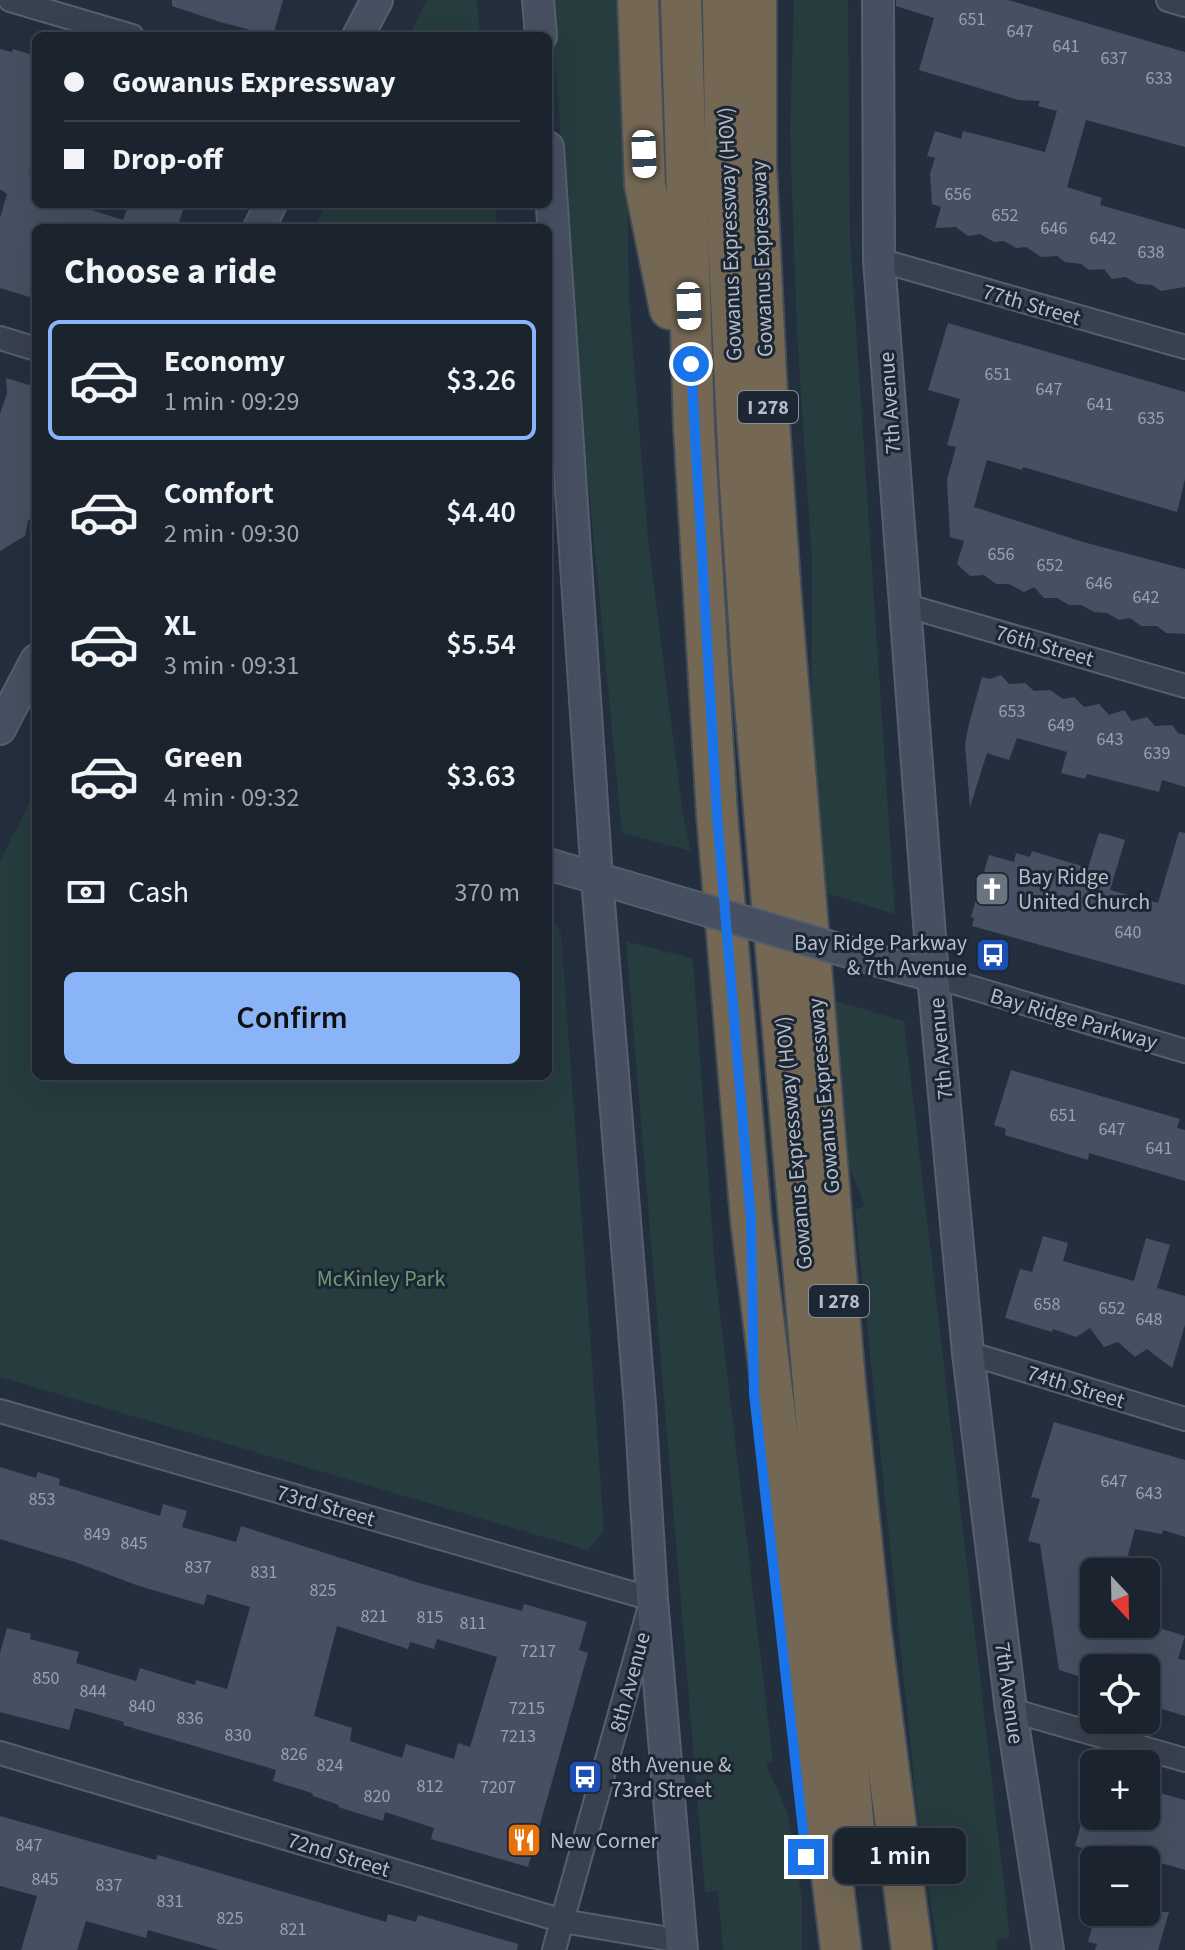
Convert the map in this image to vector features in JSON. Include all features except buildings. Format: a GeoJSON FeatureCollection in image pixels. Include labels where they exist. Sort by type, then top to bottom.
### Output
{"type":"FeatureCollection","features":[{"type":"Feature","properties":{"kind":"highway"},"geometry":{"type":"LineString","coordinates":[[638,0],[645,185],[694,428]]}},
{"type":"Feature","properties":{"kind":"highway"},"geometry":{"type":"LineString","coordinates":[[681,0],[694,428],[717,815],[751,1220],[841,1950]]}},
{"type":"Feature","properties":{"kind":"highway","name":"Gowanus Expressway (HOV)"},"geometry":{"type":"LineString","coordinates":[[723,0],[727,206],[752,669],[865,1950]]}},
{"type":"Feature","properties":{"kind":"highway","name":"Gowanus Expressway"},"geometry":{"type":"LineString","coordinates":[[756,0],[756,164],[780,581],[845,1383],[871,1632],[912,1950]]}},
{"type":"Feature","properties":{"kind":"highway"},"geometry":{"type":"LineString","coordinates":[[756,164],[780,0]]}},
{"type":"Feature","properties":{"kind":"highway"},"geometry":{"type":"LineString","coordinates":[[751,1220],[754,1394],[816,1950]]}},
{"type":"Feature","properties":{"kind":"main road"},"geometry":{"type":"LineString","coordinates":[[360,32],[377,0]]}},
{"type":"Feature","properties":{"kind":"main road"},"geometry":{"type":"LineString","coordinates":[[538,0],[541,32]]}},
{"type":"Feature","properties":{"kind":"main road","name":"7th Avenue"},"geometry":{"type":"LineString","coordinates":[[878,0],[879,260],[933,976],[968,1353],[1011,1710],[1048,1950]]}},
{"type":"Feature","properties":{"kind":"main road"},"geometry":{"type":"LineString","coordinates":[[552,207],[597,878],[681,1946]]}},
{"type":"Feature","properties":{"kind":"main road"},"geometry":{"type":"LineString","coordinates":[[12,713],[32,669]]}},
{"type":"Feature","properties":{"kind":"main road","name":"Bay Ridge Parkway"},"geometry":{"type":"LineString","coordinates":[[552,865],[933,976]]}},
{"type":"Feature","properties":{"kind":"street"},"geometry":{"type":"LineString","coordinates":[[10,0],[118,32]]}},
{"type":"Feature","properties":{"kind":"street"},"geometry":{"type":"LineString","coordinates":[[1168,0],[1185,5]]}},
{"type":"Feature","properties":{"kind":"street","name":"77th Street"},"geometry":{"type":"LineString","coordinates":[[879,260],[1185,347]]}},
{"type":"Feature","properties":{"kind":"street"},"geometry":{"type":"LineString","coordinates":[[0,338],[32,348]]}},
{"type":"Feature","properties":{"kind":"street","name":"76th Street"},"geometry":{"type":"LineString","coordinates":[[904,605],[1185,686]]}},
{"type":"Feature","properties":{"kind":"street","name":"Bay Ridge Parkway"},"geometry":{"type":"LineString","coordinates":[[933,976],[1185,1051]]}},
{"type":"Feature","properties":{"kind":"street","name":"74th Street"},"geometry":{"type":"LineString","coordinates":[[968,1353],[1185,1419]]}},
{"type":"Feature","properties":{"kind":"street","name":"73rd Street"},"geometry":{"type":"LineString","coordinates":[[0,1411],[652,1599]]}},
{"type":"Feature","properties":{"kind":"street","name":"8th Avenue"},"geometry":{"type":"LineString","coordinates":[[554,1950],[652,1599]]}},
{"type":"Feature","properties":{"kind":"street"},"geometry":{"type":"LineString","coordinates":[[1011,1710],[1185,1760]]}},
{"type":"Feature","properties":{"kind":"street","name":"72nd Street"},"geometry":{"type":"LineString","coordinates":[[0,1753],[563,1921],[681,1946]]}},
{"type":"Feature","properties":{"kind":"green space"},"geometry":{"type":"Polygon","coordinates":[[[427,0],[477,0],[480,32],[411,32],[427,0]]]}},
{"type":"Feature","properties":{"kind":"green space"},"geometry":{"type":"Polygon","coordinates":[[[550,0],[625,0],[629,301],[648,539],[683,815],[691,851],[622,833],[586,459],[550,0]]]}},
{"type":"Feature","properties":{"kind":"green space"},"geometry":{"type":"Polygon","coordinates":[[[794,0],[848,0],[850,238],[895,914],[823,892],[811,736],[812,562],[797,332],[790,131],[794,0]]]}},
{"type":"Feature","properties":{"kind":"green space"},"geometry":{"type":"Polygon","coordinates":[[[324,208],[495,208],[497,224],[316,224],[324,208]]]}},
{"type":"Feature","properties":{"kind":"green space","name":"McKinley Park"},"geometry":{"type":"Polygon","coordinates":[[[32,798],[32,1080],[552,1080],[552,921],[561,932],[604,1531],[588,1550],[0,1377],[0,861],[32,798]]]}},
{"type":"Feature","properties":{"kind":"green space"},"geometry":{"type":"Polygon","coordinates":[[[626,941],[693,959],[715,1271],[773,1762],[766,1764],[788,1814],[802,1899],[802,1950],[723,1950],[718,1891],[705,1892],[626,941]]]}},
{"type":"Feature","properties":{"kind":"green space"},"geometry":{"type":"Polygon","coordinates":[[[829,999],[904,1021],[1010,1937],[996,1940],[997,1950],[938,1950],[920,1835],[855,1210],[865,1206],[847,1162],[829,999]]]}},
{"type":"Feature","properties":{"kind":"place","name":"Bay Ridge United Church"},"geometry":{"type":"Point","coordinates":[992,889]}},
{"type":"Feature","properties":{"kind":"place","name":"Bay Ridge Parkway & 7th Avenue"},"geometry":{"type":"Point","coordinates":[993,955]}},
{"type":"Feature","properties":{"kind":"place","name":"8th Avenue & 73rd Street"},"geometry":{"type":"Point","coordinates":[585,1777]}},
{"type":"Feature","properties":{"kind":"place","name":"New Corner"},"geometry":{"type":"Point","coordinates":[524,1840]}},
{"type":"Feature","properties":{"kind":"route"},"geometry":{"type":"LineString","coordinates":[[691,364],[717,815],[751,1220],[754,1394],[806,1857]]}}]}
